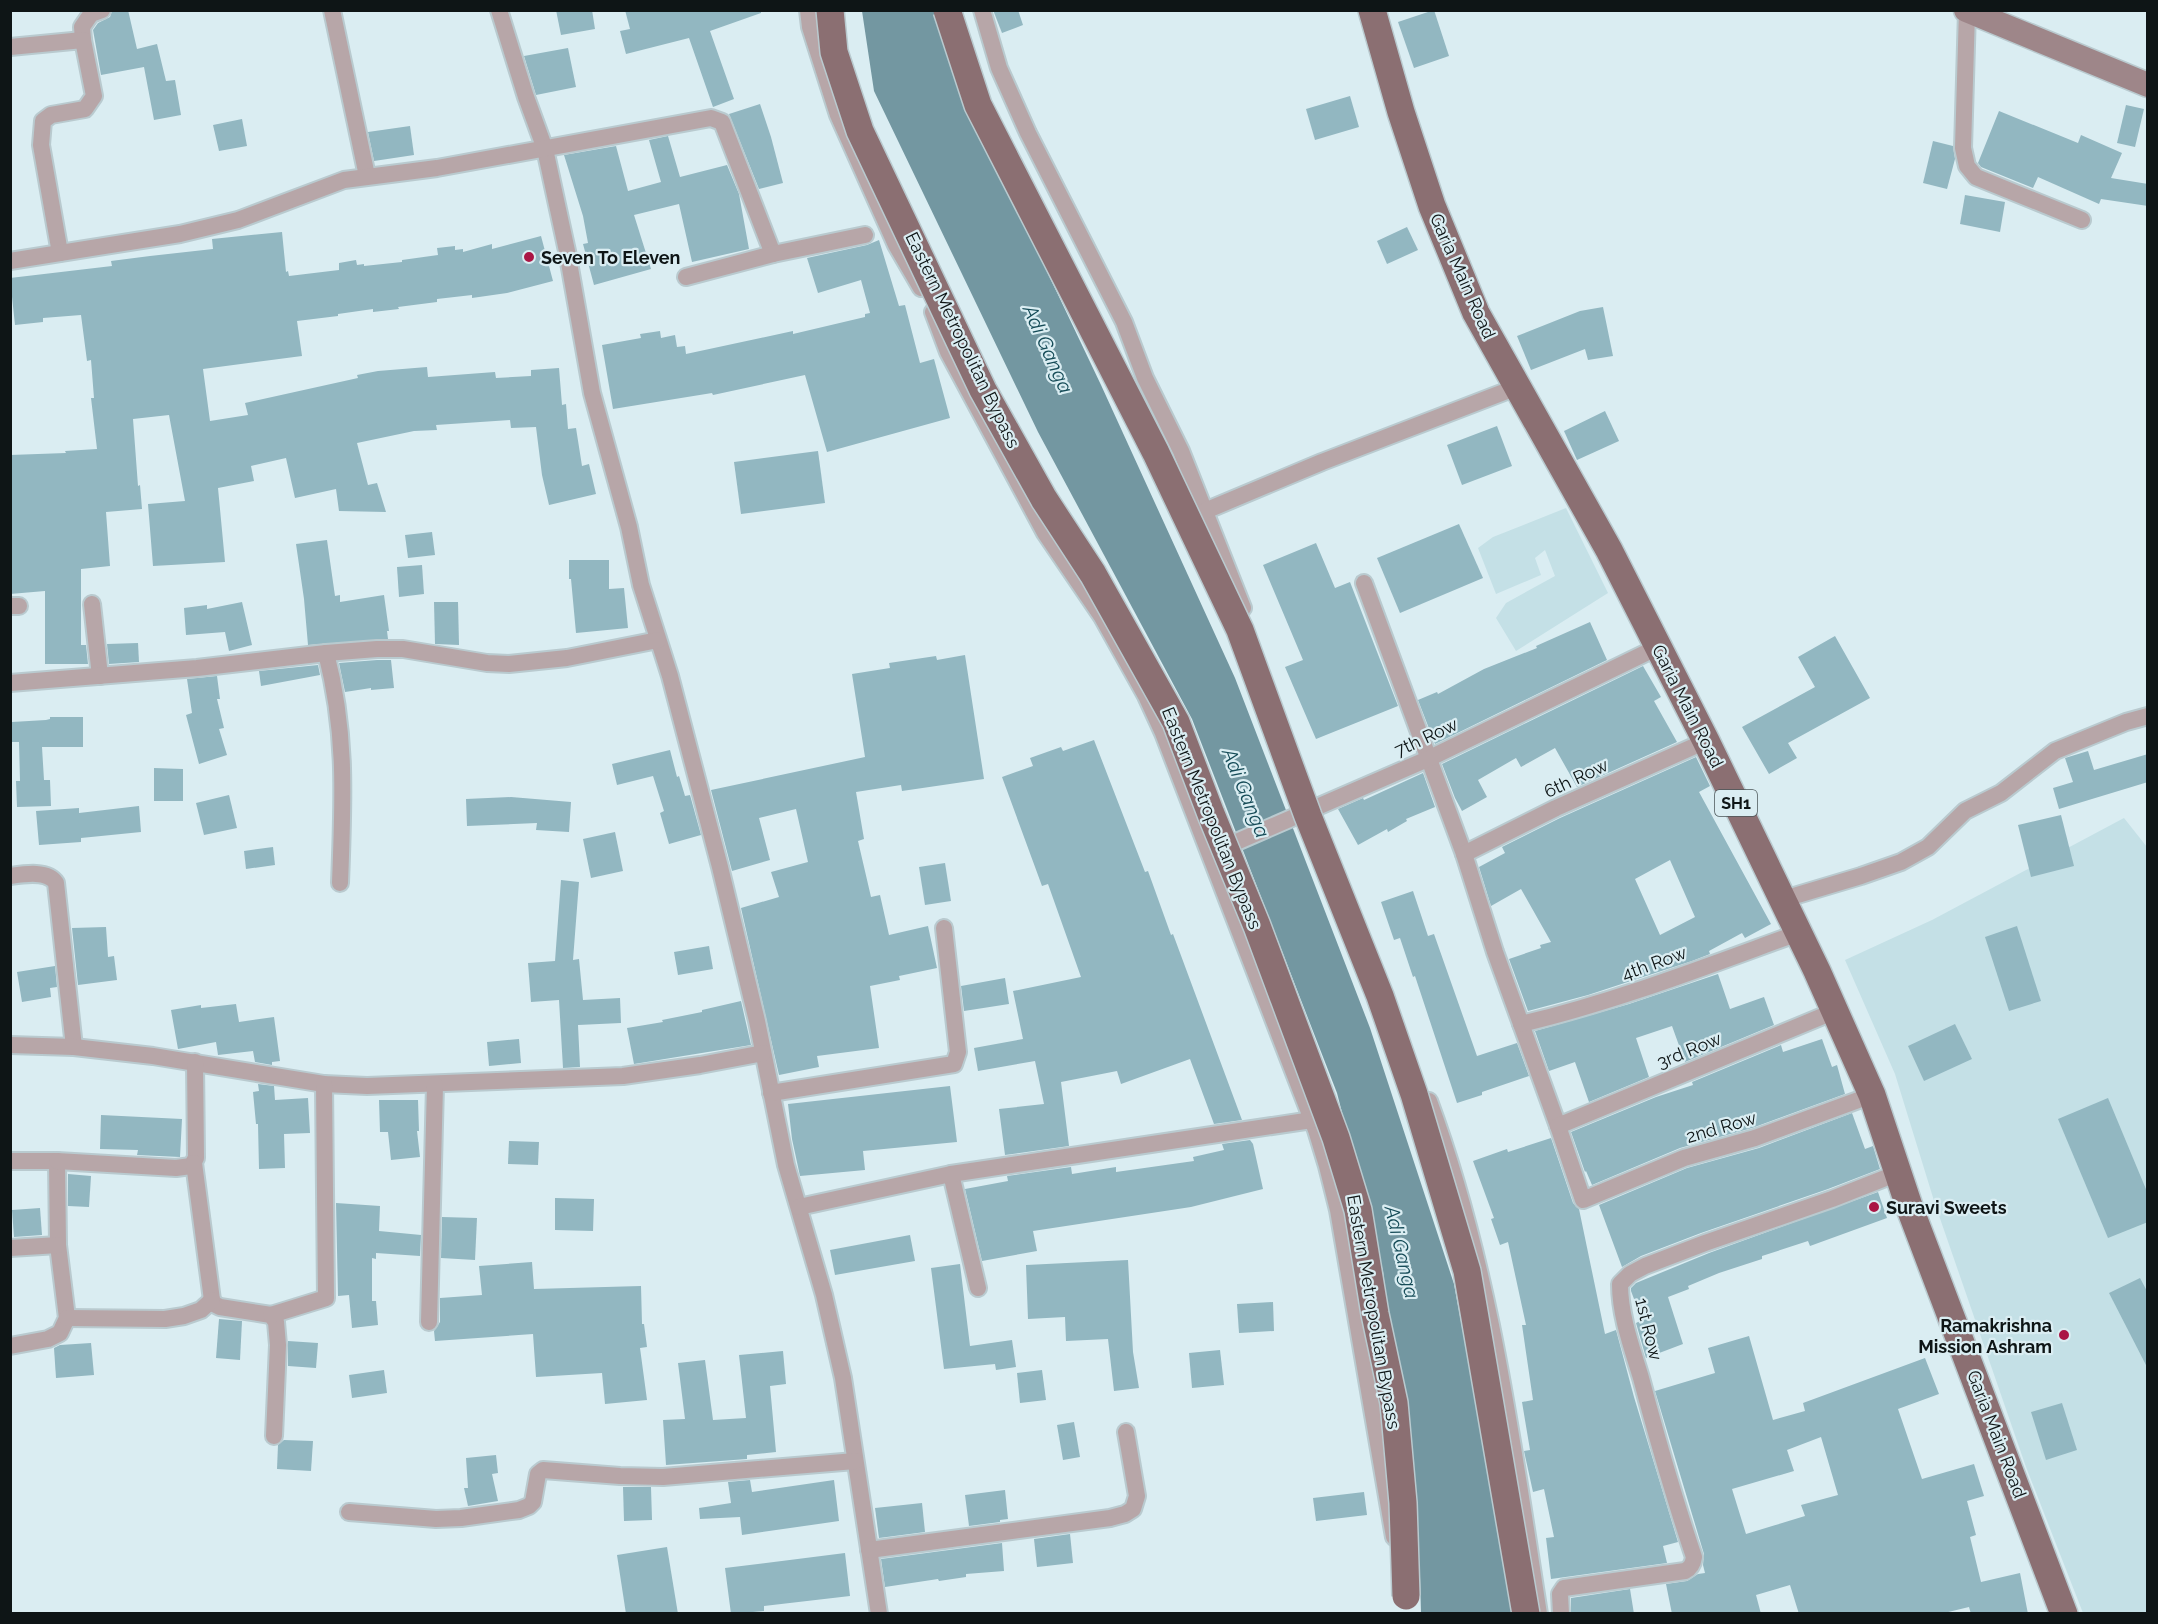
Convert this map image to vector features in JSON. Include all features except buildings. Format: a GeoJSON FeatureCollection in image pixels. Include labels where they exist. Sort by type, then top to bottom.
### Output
{"type":"FeatureCollection","features":[{"type":"Feature","properties":{"kind":"main road","name":"Eastern Metropolitan Bypass"},"geometry":{"type":"LineString","coordinates":[[830,10],[834,52],[861,131],[983,390],[1044,499],[1093,574],[1176,722],[1257,926],[1336,1138],[1358,1210],[1375,1314],[1394,1402],[1403,1503],[1406,1605]]}},
{"type":"Feature","properties":{"kind":"main road"},"geometry":{"type":"LineString","coordinates":[[947,10],[978,105],[1156,453],[1240,630],[1308,816],[1380,996],[1414,1094],[1467,1271],[1526,1614]]}},
{"type":"Feature","properties":{"kind":"main road","name":"Garia Main Road"},"geometry":{"type":"LineString","coordinates":[[1372,10],[1401,112],[1432,206],[1476,313],[1570,479],[1707,741],[1784,899],[1872,1095],[1898,1173],[2064,1614]]}},
{"type":"Feature","properties":{"kind":"main road"},"geometry":{"type":"LineString","coordinates":[[1966,11],[2148,85]]}},
{"type":"Feature","properties":{"kind":"street"},"geometry":{"type":"LineString","coordinates":[[60,253],[41,145],[43,121],[51,115],[85,109],[94,96],[82,27],[90,14],[102,10]]}},
{"type":"Feature","properties":{"kind":"street"},"geometry":{"type":"LineString","coordinates":[[332,10],[367,176]]}},
{"type":"Feature","properties":{"kind":"street"},"geometry":{"type":"LineString","coordinates":[[499,10],[545,149],[567,251],[592,393],[629,527],[641,585],[670,676],[720,867],[757,1022],[786,1165],[835,1341],[843,1378],[879,1614]]}},
{"type":"Feature","properties":{"kind":"street"},"geometry":{"type":"LineString","coordinates":[[808,10],[810,27],[838,115],[896,245],[917,279],[934,314],[948,352],[981,415],[1005,454],[1045,533],[1102,617],[1146,696],[1163,733],[1312,1120],[1338,1210],[1406,1605]]}},
{"type":"Feature","properties":{"kind":"street"},"geometry":{"type":"LineString","coordinates":[[982,10],[1004,79],[1032,142],[1124,322],[1145,378],[1181,451],[1438,1125],[1475,1251],[1503,1381],[1539,1614]]}},
{"type":"Feature","properties":{"kind":"street"},"geometry":{"type":"LineString","coordinates":[[1966,11],[1963,148],[1967,166],[1976,177],[1993,185],[2082,220]]}},
{"type":"Feature","properties":{"kind":"street"},"geometry":{"type":"LineString","coordinates":[[10,47],[83,40]]}},
{"type":"Feature","properties":{"kind":"street"},"geometry":{"type":"LineString","coordinates":[[10,261],[180,234],[227,223],[334,182],[437,168],[700,119],[722,122],[773,254]]}},
{"type":"Feature","properties":{"kind":"street"},"geometry":{"type":"LineString","coordinates":[[687,277],[773,254],[865,235]]}},
{"type":"Feature","properties":{"kind":"street"},"geometry":{"type":"LineString","coordinates":[[1205,511],[1322,462],[1517,387]]}},
{"type":"Feature","properties":{"kind":"street"},"geometry":{"type":"LineString","coordinates":[[1364,583],[1430,758],[1495,952],[1558,1126]]}},
{"type":"Feature","properties":{"kind":"street"},"geometry":{"type":"LineString","coordinates":[[92,604],[100,676]]}},
{"type":"Feature","properties":{"kind":"street"},"geometry":{"type":"LineString","coordinates":[[10,683],[197,668],[326,653],[403,649],[487,663],[509,664],[567,658],[658,640]]}},
{"type":"Feature","properties":{"kind":"street","name":"7th Row"},"geometry":{"type":"LineString","coordinates":[[1208,854],[1430,758],[1658,647]]}},
{"type":"Feature","properties":{"kind":"street"},"geometry":{"type":"LineString","coordinates":[[326,653],[340,718],[344,777],[340,882]]}},
{"type":"Feature","properties":{"kind":"street"},"geometry":{"type":"LineString","coordinates":[[1784,899],[1901,862],[1928,848],[1965,811],[2001,793],[2055,751],[2126,722],[2148,716]]}},
{"type":"Feature","properties":{"kind":"street","name":"6th Row"},"geometry":{"type":"LineString","coordinates":[[1464,854],[1567,803],[1707,741]]}},
{"type":"Feature","properties":{"kind":"street"},"geometry":{"type":"LineString","coordinates":[[10,876],[47,875],[56,883],[74,1047]]}},
{"type":"Feature","properties":{"kind":"street"},"geometry":{"type":"LineString","coordinates":[[771,1093],[954,1064],[958,1052],[944,928]]}},
{"type":"Feature","properties":{"kind":"street","name":"4th Row"},"geometry":{"type":"LineString","coordinates":[[1521,1024],[1569,1013],[1798,933]]}},
{"type":"Feature","properties":{"kind":"street","name":"3rd Row"},"geometry":{"type":"LineString","coordinates":[[1558,1126],[1834,1011]]}},
{"type":"Feature","properties":{"kind":"street"},"geometry":{"type":"LineString","coordinates":[[10,1045],[74,1047],[195,1062],[324,1084],[367,1086],[623,1076],[763,1053]]}},
{"type":"Feature","properties":{"kind":"street"},"geometry":{"type":"LineString","coordinates":[[195,1062],[196,1158],[194,1163],[212,1300],[220,1307],[271,1315],[326,1298],[324,1084]]}},
{"type":"Feature","properties":{"kind":"street"},"geometry":{"type":"LineString","coordinates":[[429,1322],[435,1085]]}},
{"type":"Feature","properties":{"kind":"street","name":"2nd Row"},"geometry":{"type":"LineString","coordinates":[[1558,1126],[1583,1200],[1684,1158],[1755,1138],[1872,1095]]}},
{"type":"Feature","properties":{"kind":"street"},"geometry":{"type":"LineString","coordinates":[[799,1207],[951,1174],[1312,1120]]}},
{"type":"Feature","properties":{"kind":"street"},"geometry":{"type":"LineString","coordinates":[[10,1161],[57,1161],[176,1168],[187,1167],[194,1163]]}},
{"type":"Feature","properties":{"kind":"street"},"geometry":{"type":"LineString","coordinates":[[10,1346],[48,1339],[60,1333],[67,1318],[58,1245],[57,1161]]}},
{"type":"Feature","properties":{"kind":"street","name":"1st Row"},"geometry":{"type":"LineString","coordinates":[[1561,1614],[1560,1594],[1568,1587],[1685,1571],[1691,1567],[1694,1557],[1674,1498],[1628,1330],[1620,1299],[1620,1284],[1630,1274],[1645,1266],[1898,1173]]}},
{"type":"Feature","properties":{"kind":"street"},"geometry":{"type":"LineString","coordinates":[[951,1174],[978,1288]]}},
{"type":"Feature","properties":{"kind":"street"},"geometry":{"type":"LineString","coordinates":[[10,1248],[58,1245]]}},
{"type":"Feature","properties":{"kind":"street"},"geometry":{"type":"LineString","coordinates":[[67,1318],[165,1319],[201,1310],[212,1300]]}},
{"type":"Feature","properties":{"kind":"street"},"geometry":{"type":"LineString","coordinates":[[271,1315],[276,1322],[278,1338],[274,1436]]}},
{"type":"Feature","properties":{"kind":"street"},"geometry":{"type":"LineString","coordinates":[[869,1550],[1110,1518],[1125,1514],[1133,1509],[1137,1496],[1126,1431]]}},
{"type":"Feature","properties":{"kind":"street"},"geometry":{"type":"LineString","coordinates":[[349,1512],[436,1519],[519,1510],[533,1502],[538,1474],[543,1470],[663,1477],[855,1461]]}},
{"type":"Feature","properties":{"kind":"shaded area"},"geometry":{"type":"Polygon","coordinates":[[[1566,508],[1608,593],[1516,651],[1496,618],[1506,603],[1555,576],[1545,550],[1535,558],[1541,575],[1496,594],[1478,548],[1493,537],[1566,508]]]}},
{"type":"Feature","properties":{"kind":"shaded area","name":"Ramakrishna Mission Ashram"},"geometry":{"type":"Polygon","coordinates":[[[2124,818],[2147,847],[2147,1613],[2083,1613],[2026,1467],[1935,1204],[1895,1074],[1845,960],[1932,920],[2124,818]]]}},
{"type":"Feature","properties":{"kind":"water","name":"Adi Ganga"},"geometry":{"type":"Polygon","coordinates":[[[862,11],[937,11],[952,72],[1101,385],[1235,678],[1370,1028],[1454,1284],[1515,1613],[1421,1613],[1420,1577],[1383,1271],[1337,1093],[1192,719],[1038,432],[874,91],[862,11]]]}},
{"type":"Feature","properties":{"kind":"place","name":"Seven To Eleven"},"geometry":{"type":"Point","coordinates":[529,257]}},
{"type":"Feature","properties":{"kind":"place","name":"Suravi Sweets"},"geometry":{"type":"Point","coordinates":[1874,1207]}},
{"type":"Feature","properties":{"kind":"place","name":"Ramakrishna Mission Ashram"},"geometry":{"type":"Point","coordinates":[2064,1335]}}]}
